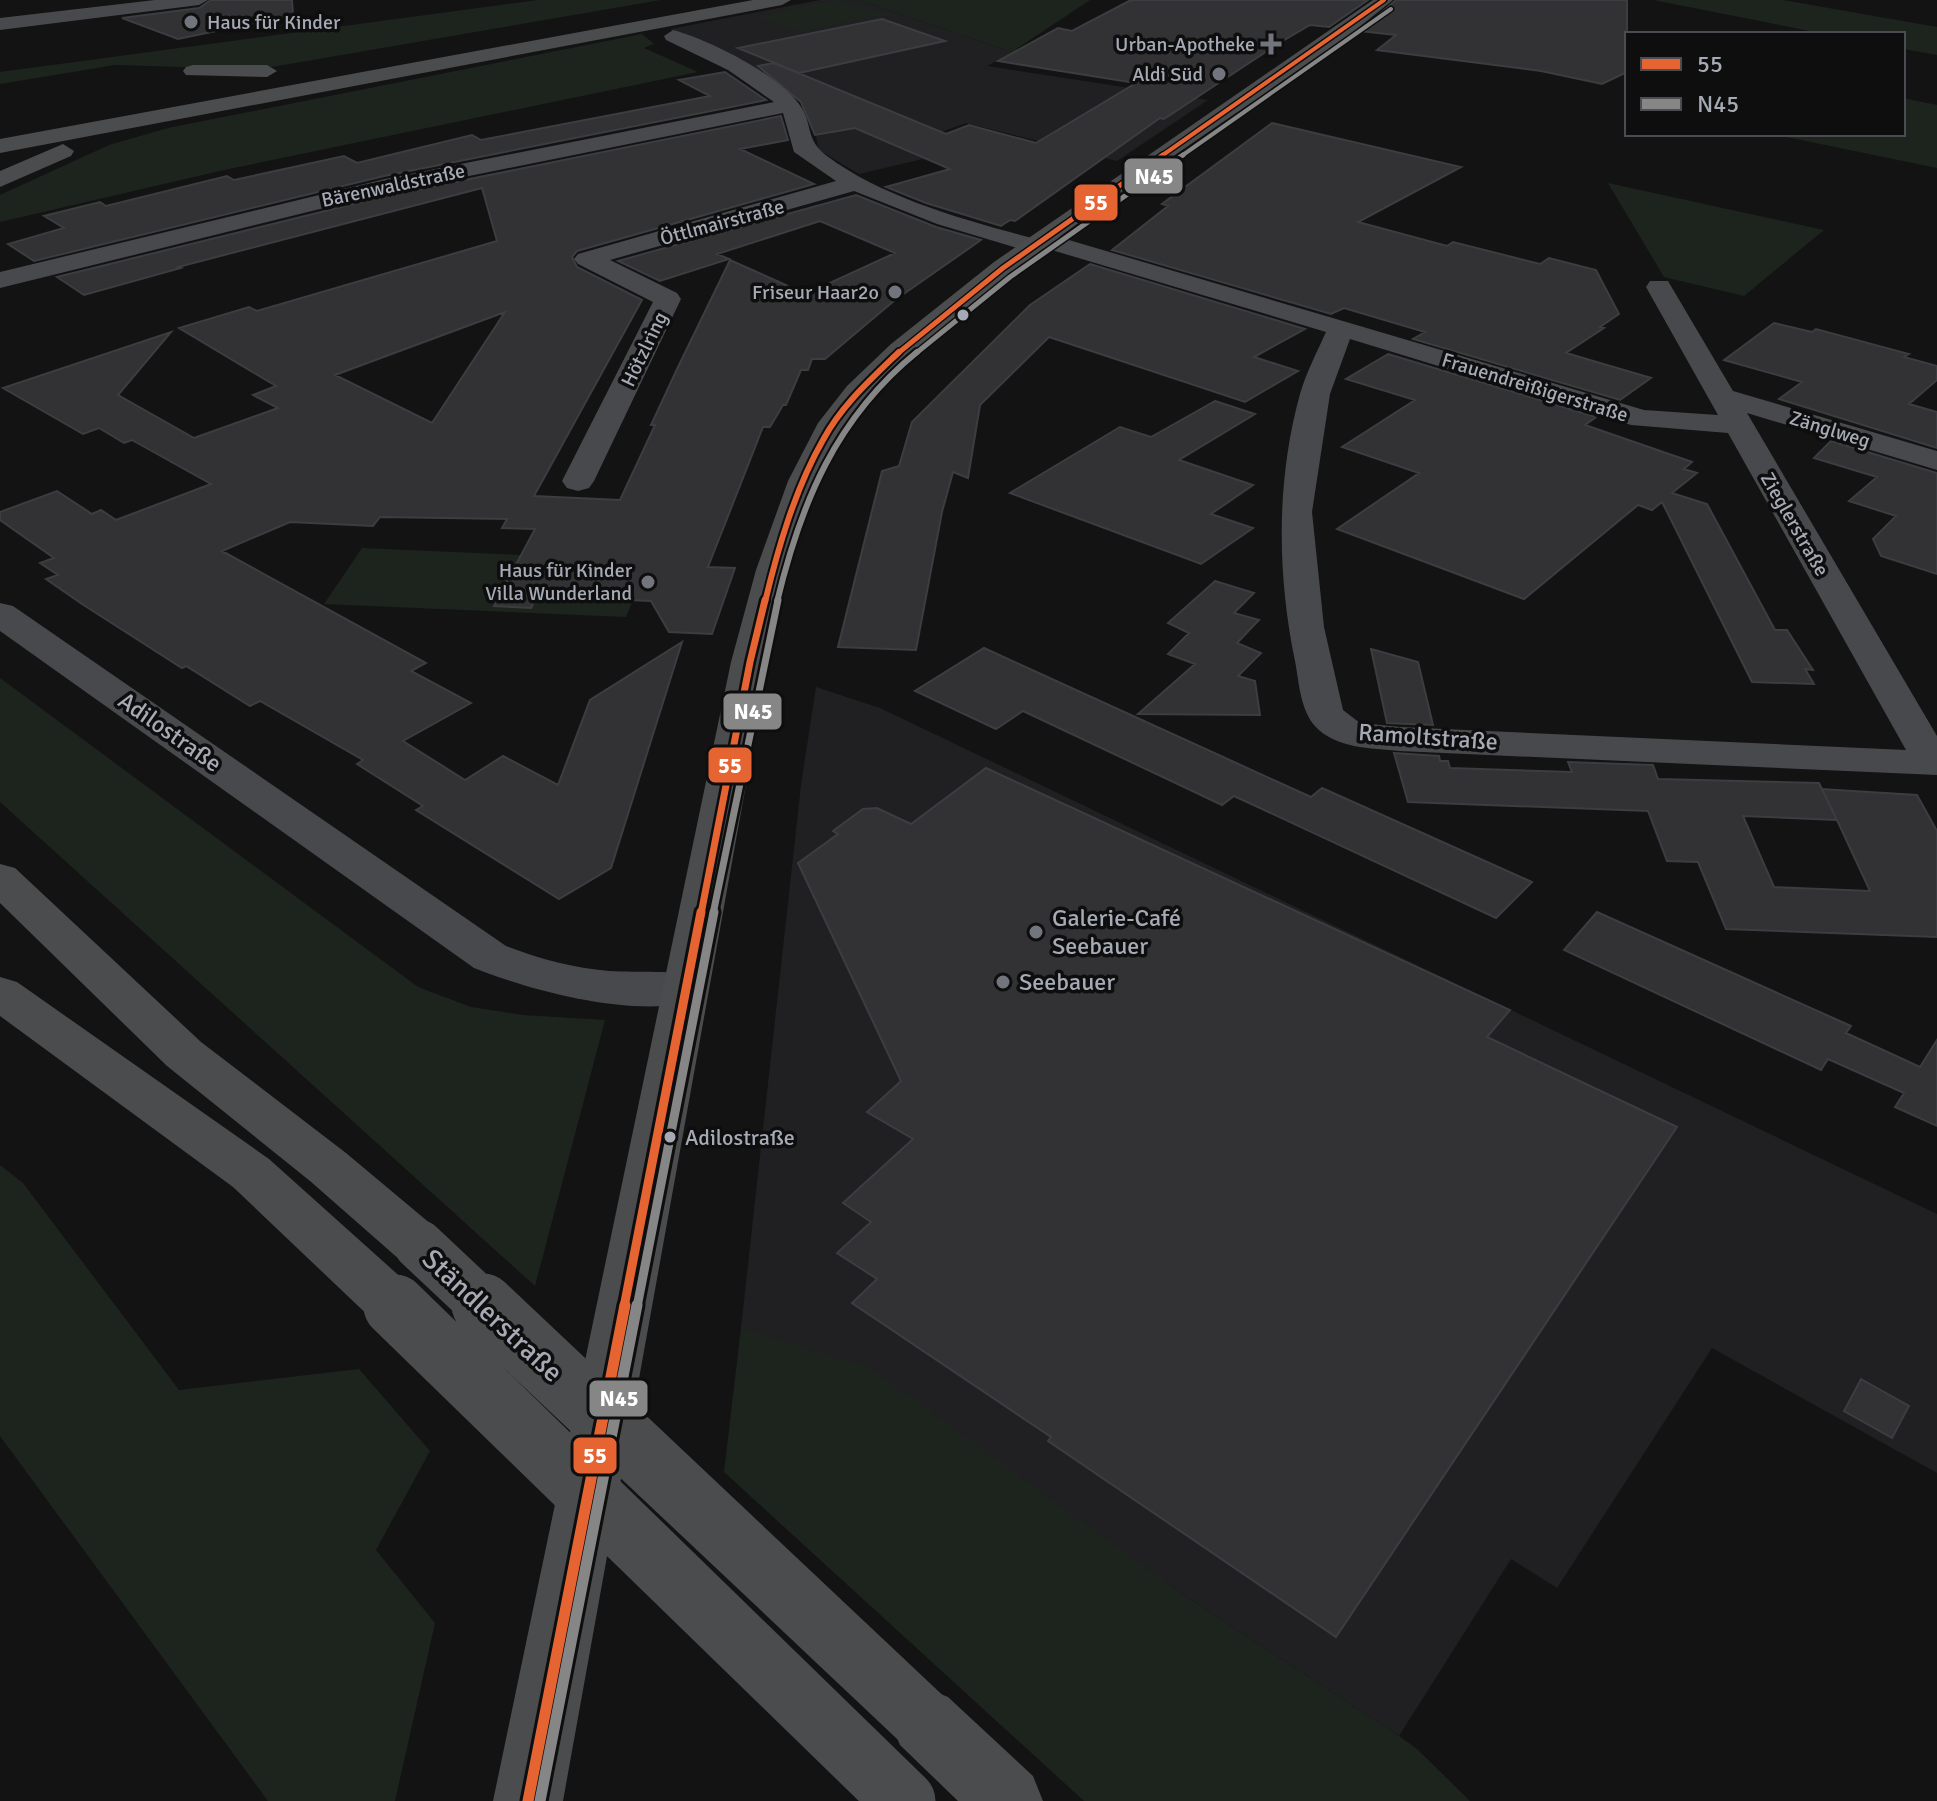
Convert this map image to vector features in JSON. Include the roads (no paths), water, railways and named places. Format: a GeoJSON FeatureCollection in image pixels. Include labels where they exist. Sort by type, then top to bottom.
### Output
{"type":"FeatureCollection","features":[{"type":"Feature","properties":{"kind":"main road"},"geometry":{"type":"LineString","coordinates":[[0,131],[710,0]]}},
{"type":"Feature","properties":{"kind":"main road"},"geometry":{"type":"LineString","coordinates":[[0,146],[782,0]]}},
{"type":"Feature","properties":{"kind":"main road"},"geometry":{"type":"LineString","coordinates":[[528,1801],[750,665],[778,558],[802,488],[825,437],[851,400],[906,345],[955,304],[1230,107],[1335,39],[1384,0]]}},
{"type":"Feature","properties":{"kind":"main road"},"geometry":{"type":"LineString","coordinates":[[363,57],[408,55]]}},
{"type":"Feature","properties":{"kind":"main road"},"geometry":{"type":"LineString","coordinates":[[176,87],[274,70],[193,71]]}},
{"type":"Feature","properties":{"kind":"main road"},"geometry":{"type":"LineString","coordinates":[[0,180],[56,154],[230,103]]}},
{"type":"Feature","properties":{"kind":"main road","name":"Ständlerstraße"},"geometry":{"type":"LineString","coordinates":[[0,878],[184,1054],[328,1167],[419,1245],[1008,1801]]}},
{"type":"Feature","properties":{"kind":"main road"},"geometry":{"type":"LineString","coordinates":[[0,993],[251,1173],[395,1306],[904,1801]]}},
{"type":"Feature","properties":{"kind":"street"},"geometry":{"type":"LineString","coordinates":[[0,24],[199,0]]}},
{"type":"Feature","properties":{"kind":"street"},"geometry":{"type":"LineString","coordinates":[[0,4],[36,20]]}},
{"type":"Feature","properties":{"kind":"street"},"geometry":{"type":"LineString","coordinates":[[673,36],[753,77],[790,106]]}},
{"type":"Feature","properties":{"kind":"street","name":"Frauendreißigerstraße"},"geometry":{"type":"LineString","coordinates":[[790,106],[797,118],[802,147],[810,155],[856,183],[992,235],[1038,243],[1336,327],[1642,419],[1731,411]]}},
{"type":"Feature","properties":{"kind":"street","name":"Bärenwaldstraße"},"geometry":{"type":"LineString","coordinates":[[0,280],[385,186],[671,127],[790,106]]}},
{"type":"Feature","properties":{"kind":"street","name":"Öttlmairstraße"},"geometry":{"type":"LineString","coordinates":[[587,259],[856,183]]}},
{"type":"Feature","properties":{"kind":"street","name":"Hötzlring"},"geometry":{"type":"LineString","coordinates":[[578,481],[668,299],[587,259]]}},
{"type":"Feature","properties":{"kind":"street","name":"Zieglerstraße"},"geometry":{"type":"LineString","coordinates":[[1659,287],[1934,762]]}},
{"type":"Feature","properties":{"kind":"street","name":"Ramoltstraße"},"geometry":{"type":"LineString","coordinates":[[1336,327],[1315,394],[1296,512],[1306,627],[1324,711],[1336,724],[1360,735],[1400,739],[1934,762]]}},
{"type":"Feature","properties":{"kind":"street","name":"Zänglweg"},"geometry":{"type":"LineString","coordinates":[[1731,411],[1937,461]]}},
{"type":"Feature","properties":{"kind":"street","name":"Adilostraße"},"geometry":{"type":"LineString","coordinates":[[0,614],[490,957],[530,974],[592,986],[685,989]]}},
{"type":"Feature","properties":{"kind":"place","name":"Haus für Kinder"},"geometry":{"type":"Point","coordinates":[191,22]}},
{"type":"Feature","properties":{"kind":"place","name":"Urban-Apotheke"},"geometry":{"type":"Point","coordinates":[1271,44]}},
{"type":"Feature","properties":{"kind":"place","name":"Aldi Süd"},"geometry":{"type":"Point","coordinates":[1219,74]}},
{"type":"Feature","properties":{"kind":"place","name":"Friseur Haar2o"},"geometry":{"type":"Point","coordinates":[895,292]}},
{"type":"Feature","properties":{"kind":"place","name":"Haus für Kinder Villa Wunderland"},"geometry":{"type":"Point","coordinates":[648,582]}},
{"type":"Feature","properties":{"kind":"place","name":"Galerie-Café Seebauer"},"geometry":{"type":"Point","coordinates":[1036,932]}},
{"type":"Feature","properties":{"kind":"place","name":"Seebauer"},"geometry":{"type":"Point","coordinates":[1003,982]}},
{"type":"Feature","properties":{"kind":"place","name":"Adilostraße"},"geometry":{"type":"Point","coordinates":[670,1137]}}]}
